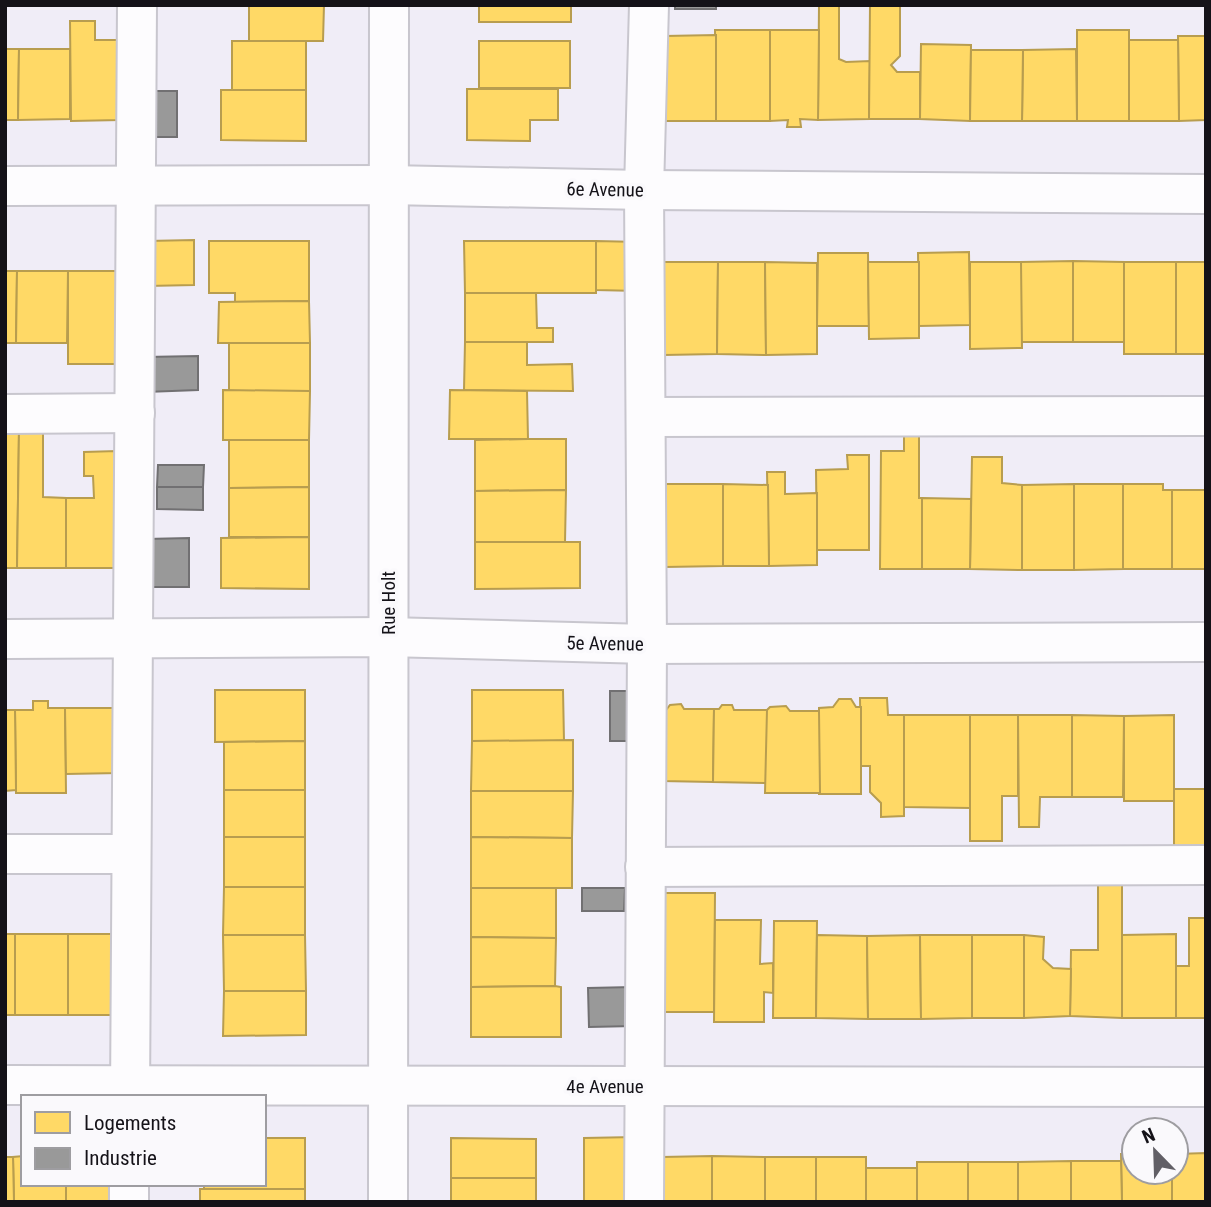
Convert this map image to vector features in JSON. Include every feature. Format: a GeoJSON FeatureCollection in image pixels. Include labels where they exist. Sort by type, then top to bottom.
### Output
{"type":"FeatureCollection","features":[{"type":"Feature","properties":{"kind":"street"},"geometry":{"type":"LineString","coordinates":[[130,1091],[136,5]]}},
{"type":"Feature","properties":{"kind":"street","name":"Rue Holt"},"geometry":{"type":"LineString","coordinates":[[388,1202],[389,5]]}},
{"type":"Feature","properties":{"kind":"street"},"geometry":{"type":"LineString","coordinates":[[644,1202],[647,644],[644,190],[649,5]]}},
{"type":"Feature","properties":{"kind":"street","name":"6e Avenue"},"geometry":{"type":"LineString","coordinates":[[5,186],[388,185],[644,190],[1206,194]]}},
{"type":"Feature","properties":{"kind":"street"},"geometry":{"type":"LineString","coordinates":[[5,414],[135,413]]}},
{"type":"Feature","properties":{"kind":"street"},"geometry":{"type":"LineString","coordinates":[[646,417],[1206,416]]}},
{"type":"Feature","properties":{"kind":"street","name":"5e Avenue"},"geometry":{"type":"LineString","coordinates":[[5,639],[388,637],[647,644],[1206,642]]}},
{"type":"Feature","properties":{"kind":"street"},"geometry":{"type":"LineString","coordinates":[[5,854],[131,855]]}},
{"type":"Feature","properties":{"kind":"street"},"geometry":{"type":"LineString","coordinates":[[645,867],[1206,865]]}},
{"type":"Feature","properties":{"kind":"street","name":"4e Avenue"},"geometry":{"type":"LineString","coordinates":[[5,1085],[130,1091],[388,1085],[1206,1087]]}},
{"type":"Feature","properties":{"kind":"building: Logements"},"geometry":{"type":"Polygon","coordinates":[[[249,5],[324,5],[323,41],[249,41],[249,5]]]}},
{"type":"Feature","properties":{"kind":"building: Logements"},"geometry":{"type":"Polygon","coordinates":[[[479,5],[571,5],[571,22],[479,22],[479,5]]]}},
{"type":"Feature","properties":{"kind":"building: Logements"},"geometry":{"type":"Polygon","coordinates":[[[819,5],[839,5],[839,59],[846,62],[870,61],[869,119],[818,120],[819,5]]]}},
{"type":"Feature","properties":{"kind":"building: Logements"},"geometry":{"type":"Polygon","coordinates":[[[870,5],[900,5],[900,56],[891,65],[897,72],[920,72],[920,119],[869,119],[870,5]]]}},
{"type":"Feature","properties":{"kind":"building: Logements"},"geometry":{"type":"Polygon","coordinates":[[[70,21],[95,21],[95,40],[120,40],[120,120],[71,121],[70,21]]]}},
{"type":"Feature","properties":{"kind":"building: Logements"},"geometry":{"type":"Polygon","coordinates":[[[715,30],[770,30],[770,121],[716,121],[715,30]]]}},
{"type":"Feature","properties":{"kind":"building: Logements"},"geometry":{"type":"Polygon","coordinates":[[[770,30],[819,30],[818,120],[800,119],[801,127],[787,127],[788,120],[770,121],[770,30]]]}},
{"type":"Feature","properties":{"kind":"building: Logements"},"geometry":{"type":"Polygon","coordinates":[[[1077,30],[1129,30],[1129,121],[1077,121],[1077,30]]]}},
{"type":"Feature","properties":{"kind":"building: Logements"},"geometry":{"type":"Polygon","coordinates":[[[716,35],[716,121],[665,121],[665,36],[716,35]]]}},
{"type":"Feature","properties":{"kind":"building: Logements"},"geometry":{"type":"Polygon","coordinates":[[[1178,36],[1206,36],[1206,120],[1179,121],[1178,36]]]}},
{"type":"Feature","properties":{"kind":"building: Logements"},"geometry":{"type":"Polygon","coordinates":[[[1129,40],[1178,40],[1179,121],[1129,121],[1129,40]]]}},
{"type":"Feature","properties":{"kind":"building: Logements"},"geometry":{"type":"Polygon","coordinates":[[[232,41],[306,41],[306,90],[232,90],[232,41]]]}},
{"type":"Feature","properties":{"kind":"building: Logements"},"geometry":{"type":"Polygon","coordinates":[[[479,41],[570,41],[570,88],[479,88],[479,41]]]}},
{"type":"Feature","properties":{"kind":"building: Logements"},"geometry":{"type":"Polygon","coordinates":[[[921,44],[971,45],[970,121],[920,119],[921,44]]]}},
{"type":"Feature","properties":{"kind":"building: Logements"},"geometry":{"type":"Polygon","coordinates":[[[5,49],[19,49],[18,120],[5,120],[5,49]]]}},
{"type":"Feature","properties":{"kind":"building: Logements"},"geometry":{"type":"Polygon","coordinates":[[[19,49],[70,49],[70,119],[18,120],[19,49]]]}},
{"type":"Feature","properties":{"kind":"building: Logements"},"geometry":{"type":"Polygon","coordinates":[[[1076,49],[1077,121],[1022,121],[1023,50],[1076,49]]]}},
{"type":"Feature","properties":{"kind":"building: Logements"},"geometry":{"type":"Polygon","coordinates":[[[971,50],[1023,50],[1022,121],[970,121],[971,50]]]}},
{"type":"Feature","properties":{"kind":"building: Logements"},"geometry":{"type":"Polygon","coordinates":[[[467,89],[558,89],[558,120],[530,120],[530,141],[467,140],[467,89]]]}},
{"type":"Feature","properties":{"kind":"building: Logements"},"geometry":{"type":"Polygon","coordinates":[[[221,90],[306,90],[306,141],[221,140],[221,90]]]}},
{"type":"Feature","properties":{"kind":"building: Logements"},"geometry":{"type":"Polygon","coordinates":[[[194,240],[194,285],[147,286],[147,241],[194,240]]]}},
{"type":"Feature","properties":{"kind":"building: Logements"},"geometry":{"type":"Polygon","coordinates":[[[209,241],[309,241],[309,301],[235,302],[235,293],[209,293],[209,241]]]}},
{"type":"Feature","properties":{"kind":"building: Logements"},"geometry":{"type":"Polygon","coordinates":[[[464,241],[596,241],[596,293],[465,293],[464,241]]]}},
{"type":"Feature","properties":{"kind":"building: Logements"},"geometry":{"type":"Polygon","coordinates":[[[596,241],[639,242],[638,291],[596,290],[596,241]]]}},
{"type":"Feature","properties":{"kind":"building: Logements"},"geometry":{"type":"Polygon","coordinates":[[[969,252],[970,325],[919,326],[918,253],[969,252]]]}},
{"type":"Feature","properties":{"kind":"building: Logements"},"geometry":{"type":"Polygon","coordinates":[[[818,253],[868,253],[869,326],[817,326],[818,253]]]}},
{"type":"Feature","properties":{"kind":"building: Logements"},"geometry":{"type":"Polygon","coordinates":[[[1073,261],[1073,342],[1021,342],[1021,262],[1073,261]]]}},
{"type":"Feature","properties":{"kind":"building: Logements"},"geometry":{"type":"Polygon","coordinates":[[[1073,261],[1124,262],[1124,342],[1073,342],[1073,261]]]}},
{"type":"Feature","properties":{"kind":"building: Logements"},"geometry":{"type":"Polygon","coordinates":[[[664,262],[718,262],[717,354],[664,355],[664,262]]]}},
{"type":"Feature","properties":{"kind":"building: Logements"},"geometry":{"type":"Polygon","coordinates":[[[718,262],[765,262],[766,355],[717,354],[718,262]]]}},
{"type":"Feature","properties":{"kind":"building: Logements"},"geometry":{"type":"Polygon","coordinates":[[[765,262],[817,263],[817,354],[766,355],[765,262]]]}},
{"type":"Feature","properties":{"kind":"building: Logements"},"geometry":{"type":"Polygon","coordinates":[[[868,262],[919,262],[919,338],[869,339],[868,262]]]}},
{"type":"Feature","properties":{"kind":"building: Logements"},"geometry":{"type":"Polygon","coordinates":[[[970,262],[1021,262],[1022,348],[970,349],[970,262]]]}},
{"type":"Feature","properties":{"kind":"building: Logements"},"geometry":{"type":"Polygon","coordinates":[[[1124,262],[1176,262],[1176,354],[1124,354],[1124,262]]]}},
{"type":"Feature","properties":{"kind":"building: Logements"},"geometry":{"type":"Polygon","coordinates":[[[1176,262],[1206,262],[1206,354],[1176,354],[1176,262]]]}},
{"type":"Feature","properties":{"kind":"building: Logements"},"geometry":{"type":"Polygon","coordinates":[[[5,271],[17,271],[16,343],[5,343],[5,271]]]}},
{"type":"Feature","properties":{"kind":"building: Logements"},"geometry":{"type":"Polygon","coordinates":[[[17,271],[68,271],[67,343],[16,343],[17,271]]]}},
{"type":"Feature","properties":{"kind":"building: Logements"},"geometry":{"type":"Polygon","coordinates":[[[68,271],[120,271],[120,364],[68,364],[68,271]]]}},
{"type":"Feature","properties":{"kind":"building: Logements"},"geometry":{"type":"Polygon","coordinates":[[[465,293],[536,293],[537,328],[553,328],[553,342],[465,342],[465,293]]]}},
{"type":"Feature","properties":{"kind":"building: Logements"},"geometry":{"type":"Polygon","coordinates":[[[309,301],[310,343],[218,343],[219,302],[309,301]]]}},
{"type":"Feature","properties":{"kind":"building: Logements"},"geometry":{"type":"Polygon","coordinates":[[[465,342],[527,342],[527,365],[572,364],[573,391],[464,390],[465,342]]]}},
{"type":"Feature","properties":{"kind":"building: Logements"},"geometry":{"type":"Polygon","coordinates":[[[229,343],[310,343],[310,391],[229,391],[229,343]]]}},
{"type":"Feature","properties":{"kind":"building: Logements"},"geometry":{"type":"Polygon","coordinates":[[[223,390],[310,391],[309,440],[223,440],[223,390]]]}},
{"type":"Feature","properties":{"kind":"building: Logements"},"geometry":{"type":"Polygon","coordinates":[[[450,390],[527,391],[528,439],[449,439],[450,390]]]}},
{"type":"Feature","properties":{"kind":"building: Logements"},"geometry":{"type":"Polygon","coordinates":[[[904,428],[919,428],[922,569],[880,569],[881,451],[904,451],[904,428]]]}},
{"type":"Feature","properties":{"kind":"building: Logements"},"geometry":{"type":"Polygon","coordinates":[[[5,430],[19,430],[17,568],[5,568],[5,430]]]}},
{"type":"Feature","properties":{"kind":"building: Logements"},"geometry":{"type":"Polygon","coordinates":[[[19,430],[43,430],[43,497],[66,498],[66,568],[17,568],[19,430]]]}},
{"type":"Feature","properties":{"kind":"building: Logements"},"geometry":{"type":"Polygon","coordinates":[[[566,439],[566,490],[475,491],[475,440],[566,439]]]}},
{"type":"Feature","properties":{"kind":"building: Logements"},"geometry":{"type":"Polygon","coordinates":[[[229,440],[309,440],[309,487],[229,488],[229,440]]]}},
{"type":"Feature","properties":{"kind":"building: Logements"},"geometry":{"type":"Polygon","coordinates":[[[117,451],[118,568],[66,568],[66,498],[94,498],[93,476],[84,476],[84,452],[117,451]]]}},
{"type":"Feature","properties":{"kind":"building: Logements"},"geometry":{"type":"Polygon","coordinates":[[[847,455],[869,455],[869,550],[817,550],[816,470],[848,469],[847,455]]]}},
{"type":"Feature","properties":{"kind":"building: Logements"},"geometry":{"type":"Polygon","coordinates":[[[972,457],[1002,457],[1002,483],[1022,485],[1022,570],[970,569],[972,457]]]}},
{"type":"Feature","properties":{"kind":"building: Logements"},"geometry":{"type":"Polygon","coordinates":[[[767,472],[785,472],[785,494],[817,493],[817,565],[769,566],[767,472]]]}},
{"type":"Feature","properties":{"kind":"building: Logements"},"geometry":{"type":"Polygon","coordinates":[[[666,484],[723,484],[723,566],[665,567],[666,484]]]}},
{"type":"Feature","properties":{"kind":"building: Logements"},"geometry":{"type":"Polygon","coordinates":[[[723,484],[768,485],[769,566],[723,566],[723,484]]]}},
{"type":"Feature","properties":{"kind":"building: Logements"},"geometry":{"type":"Polygon","coordinates":[[[1074,484],[1074,570],[1022,570],[1022,485],[1074,484]]]}},
{"type":"Feature","properties":{"kind":"building: Logements"},"geometry":{"type":"Polygon","coordinates":[[[1074,484],[1123,484],[1123,569],[1074,570],[1074,484]]]}},
{"type":"Feature","properties":{"kind":"building: Logements"},"geometry":{"type":"Polygon","coordinates":[[[1123,484],[1163,484],[1163,490],[1172,490],[1172,569],[1123,569],[1123,484]]]}},
{"type":"Feature","properties":{"kind":"building: Logements"},"geometry":{"type":"Polygon","coordinates":[[[309,487],[309,537],[229,537],[229,488],[309,487]]]}},
{"type":"Feature","properties":{"kind":"building: Logements"},"geometry":{"type":"Polygon","coordinates":[[[566,490],[565,542],[475,542],[475,491],[566,490]]]}},
{"type":"Feature","properties":{"kind":"building: Logements"},"geometry":{"type":"Polygon","coordinates":[[[1172,490],[1206,490],[1206,569],[1172,569],[1172,490]]]}},
{"type":"Feature","properties":{"kind":"building: Logements"},"geometry":{"type":"Polygon","coordinates":[[[922,498],[971,499],[970,569],[922,569],[922,498]]]}},
{"type":"Feature","properties":{"kind":"building: Logements"},"geometry":{"type":"Polygon","coordinates":[[[309,537],[309,589],[221,588],[221,538],[309,537]]]}},
{"type":"Feature","properties":{"kind":"building: Logements"},"geometry":{"type":"Polygon","coordinates":[[[475,542],[580,542],[580,588],[475,589],[475,542]]]}},
{"type":"Feature","properties":{"kind":"building: Logements"},"geometry":{"type":"Polygon","coordinates":[[[215,690],[305,690],[305,741],[215,742],[215,690]]]}},
{"type":"Feature","properties":{"kind":"building: Logements"},"geometry":{"type":"Polygon","coordinates":[[[472,690],[563,690],[564,741],[472,741],[472,690]]]}},
{"type":"Feature","properties":{"kind":"building: Logements"},"geometry":{"type":"Polygon","coordinates":[[[860,698],[887,698],[888,715],[904,715],[904,816],[881,817],[881,803],[870,792],[870,766],[861,766],[860,698]]]}},
{"type":"Feature","properties":{"kind":"building: Logements"},"geometry":{"type":"Polygon","coordinates":[[[839,699],[851,699],[856,707],[861,707],[861,794],[819,794],[819,708],[833,707],[839,699]]]}},
{"type":"Feature","properties":{"kind":"building: Logements"},"geometry":{"type":"Polygon","coordinates":[[[33,701],[48,701],[48,708],[65,708],[66,793],[16,793],[15,710],[33,710],[33,701]]]}},
{"type":"Feature","properties":{"kind":"building: Logements"},"geometry":{"type":"Polygon","coordinates":[[[681,704],[684,709],[714,709],[713,782],[662,781],[662,710],[666,710],[670,705],[681,704]]]}},
{"type":"Feature","properties":{"kind":"building: Logements"},"geometry":{"type":"Polygon","coordinates":[[[722,705],[732,705],[734,710],[767,710],[767,783],[713,782],[714,709],[719,709],[722,705]]]}},
{"type":"Feature","properties":{"kind":"building: Logements"},"geometry":{"type":"Polygon","coordinates":[[[786,706],[790,711],[819,711],[820,793],[765,793],[767,710],[770,707],[786,706]]]}},
{"type":"Feature","properties":{"kind":"building: Logements"},"geometry":{"type":"Polygon","coordinates":[[[65,708],[119,708],[119,773],[66,774],[65,708]]]}},
{"type":"Feature","properties":{"kind":"building: Logements"},"geometry":{"type":"Polygon","coordinates":[[[5,710],[15,710],[16,790],[5,791],[5,710]]]}},
{"type":"Feature","properties":{"kind":"building: Logements"},"geometry":{"type":"Polygon","coordinates":[[[904,715],[970,715],[970,808],[904,807],[904,715]]]}},
{"type":"Feature","properties":{"kind":"building: Logements"},"geometry":{"type":"Polygon","coordinates":[[[970,715],[1018,715],[1018,796],[1002,796],[1002,841],[970,841],[970,715]]]}},
{"type":"Feature","properties":{"kind":"building: Logements"},"geometry":{"type":"Polygon","coordinates":[[[1018,715],[1072,715],[1072,797],[1040,797],[1039,827],[1019,827],[1018,715]]]}},
{"type":"Feature","properties":{"kind":"building: Logements"},"geometry":{"type":"Polygon","coordinates":[[[1072,715],[1124,716],[1123,797],[1072,797],[1072,715]]]}},
{"type":"Feature","properties":{"kind":"building: Logements"},"geometry":{"type":"Polygon","coordinates":[[[1174,715],[1174,801],[1124,801],[1124,716],[1174,715]]]}},
{"type":"Feature","properties":{"kind":"building: Logements"},"geometry":{"type":"Polygon","coordinates":[[[573,740],[573,791],[471,791],[472,741],[573,740]]]}},
{"type":"Feature","properties":{"kind":"building: Logements"},"geometry":{"type":"Polygon","coordinates":[[[305,741],[305,790],[224,790],[224,742],[305,741]]]}},
{"type":"Feature","properties":{"kind":"building: Logements"},"geometry":{"type":"Polygon","coordinates":[[[1174,789],[1206,789],[1206,851],[1174,852],[1174,789]]]}},
{"type":"Feature","properties":{"kind":"building: Logements"},"geometry":{"type":"Polygon","coordinates":[[[224,790],[305,790],[305,837],[224,837],[224,790]]]}},
{"type":"Feature","properties":{"kind":"building: Logements"},"geometry":{"type":"Polygon","coordinates":[[[471,791],[573,791],[572,838],[471,837],[471,791]]]}},
{"type":"Feature","properties":{"kind":"building: Logements"},"geometry":{"type":"Polygon","coordinates":[[[224,837],[305,837],[305,887],[224,887],[224,837]]]}},
{"type":"Feature","properties":{"kind":"building: Logements"},"geometry":{"type":"Polygon","coordinates":[[[471,837],[572,838],[572,888],[471,888],[471,837]]]}},
{"type":"Feature","properties":{"kind":"building: Logements"},"geometry":{"type":"Polygon","coordinates":[[[1098,882],[1122,882],[1122,1018],[1070,1016],[1071,950],[1098,950],[1098,882]]]}},
{"type":"Feature","properties":{"kind":"building: Logements"},"geometry":{"type":"Polygon","coordinates":[[[224,887],[305,887],[305,935],[223,935],[224,887]]]}},
{"type":"Feature","properties":{"kind":"building: Logements"},"geometry":{"type":"Polygon","coordinates":[[[471,888],[556,888],[556,938],[471,937],[471,888]]]}},
{"type":"Feature","properties":{"kind":"building: Logements"},"geometry":{"type":"Polygon","coordinates":[[[663,893],[715,893],[714,1012],[662,1012],[663,893]]]}},
{"type":"Feature","properties":{"kind":"building: Logements"},"geometry":{"type":"Polygon","coordinates":[[[1189,918],[1206,918],[1206,1018],[1176,1018],[1176,966],[1189,966],[1189,918]]]}},
{"type":"Feature","properties":{"kind":"building: Logements"},"geometry":{"type":"Polygon","coordinates":[[[715,920],[761,920],[760,964],[773,963],[773,993],[764,992],[764,1022],[714,1022],[715,920]]]}},
{"type":"Feature","properties":{"kind":"building: Logements"},"geometry":{"type":"Polygon","coordinates":[[[774,921],[817,921],[816,1018],[773,1018],[774,921]]]}},
{"type":"Feature","properties":{"kind":"building: Logements"},"geometry":{"type":"Polygon","coordinates":[[[5,934],[15,934],[15,1015],[5,1015],[5,934]]]}},
{"type":"Feature","properties":{"kind":"building: Logements"},"geometry":{"type":"Polygon","coordinates":[[[15,934],[68,934],[68,1015],[15,1015],[15,934]]]}},
{"type":"Feature","properties":{"kind":"building: Logements"},"geometry":{"type":"Polygon","coordinates":[[[68,934],[119,934],[119,1015],[68,1015],[68,934]]]}},
{"type":"Feature","properties":{"kind":"building: Logements"},"geometry":{"type":"Polygon","coordinates":[[[1176,934],[1176,1018],[1122,1018],[1122,935],[1176,934]]]}},
{"type":"Feature","properties":{"kind":"building: Logements"},"geometry":{"type":"Polygon","coordinates":[[[223,935],[305,935],[306,991],[224,991],[223,935]]]}},
{"type":"Feature","properties":{"kind":"building: Logements"},"geometry":{"type":"Polygon","coordinates":[[[817,935],[867,936],[868,1019],[816,1018],[817,935]]]}},
{"type":"Feature","properties":{"kind":"building: Logements"},"geometry":{"type":"Polygon","coordinates":[[[920,935],[921,1019],[868,1019],[867,936],[920,935]]]}},
{"type":"Feature","properties":{"kind":"building: Logements"},"geometry":{"type":"Polygon","coordinates":[[[920,935],[972,935],[972,1018],[921,1019],[920,935]]]}},
{"type":"Feature","properties":{"kind":"building: Logements"},"geometry":{"type":"Polygon","coordinates":[[[972,935],[1024,935],[1024,1018],[972,1018],[972,935]]]}},
{"type":"Feature","properties":{"kind":"building: Logements"},"geometry":{"type":"Polygon","coordinates":[[[1024,935],[1044,937],[1043,959],[1053,968],[1071,969],[1070,1016],[1024,1018],[1024,935]]]}},
{"type":"Feature","properties":{"kind":"building: Logements"},"geometry":{"type":"Polygon","coordinates":[[[471,937],[556,938],[555,986],[471,987],[471,937]]]}},
{"type":"Feature","properties":{"kind":"building: Logements"},"geometry":{"type":"Polygon","coordinates":[[[471,987],[561,987],[561,1037],[471,1037],[471,987]]]}},
{"type":"Feature","properties":{"kind":"building: Logements"},"geometry":{"type":"Polygon","coordinates":[[[224,991],[306,991],[306,1035],[223,1036],[224,991]]]}},
{"type":"Feature","properties":{"kind":"building: Logements"},"geometry":{"type":"Polygon","coordinates":[[[635,1137],[635,1202],[584,1202],[584,1138],[635,1137]]]}},
{"type":"Feature","properties":{"kind":"building: Logements"},"geometry":{"type":"Polygon","coordinates":[[[266,1138],[305,1138],[305,1189],[204,1189],[204,1186],[266,1186],[266,1138]]]}},
{"type":"Feature","properties":{"kind":"building: Logements"},"geometry":{"type":"Polygon","coordinates":[[[451,1138],[536,1139],[536,1178],[451,1178],[451,1138]]]}},
{"type":"Feature","properties":{"kind":"building: Logements"},"geometry":{"type":"Polygon","coordinates":[[[1206,1153],[1206,1202],[1172,1202],[1172,1186],[1190,1186],[1190,1154],[1206,1153]]]}},
{"type":"Feature","properties":{"kind":"building: Logements"},"geometry":{"type":"Polygon","coordinates":[[[21,1156],[21,1186],[66,1186],[66,1202],[14,1202],[13,1157],[21,1156]]]}},
{"type":"Feature","properties":{"kind":"building: Logements"},"geometry":{"type":"Polygon","coordinates":[[[712,1156],[712,1202],[662,1202],[662,1157],[712,1156]]]}},
{"type":"Feature","properties":{"kind":"building: Logements"},"geometry":{"type":"Polygon","coordinates":[[[712,1156],[765,1157],[765,1202],[712,1202],[712,1156]]]}},
{"type":"Feature","properties":{"kind":"building: Logements"},"geometry":{"type":"Polygon","coordinates":[[[5,1157],[13,1157],[14,1202],[5,1202],[5,1157]]]}},
{"type":"Feature","properties":{"kind":"building: Logements"},"geometry":{"type":"Polygon","coordinates":[[[765,1157],[816,1157],[816,1202],[765,1202],[765,1157]]]}},
{"type":"Feature","properties":{"kind":"building: Logements"},"geometry":{"type":"Polygon","coordinates":[[[816,1157],[866,1157],[866,1202],[816,1202],[816,1157]]]}},
{"type":"Feature","properties":{"kind":"building: Logements"},"geometry":{"type":"Polygon","coordinates":[[[1071,1161],[1071,1202],[1018,1202],[1018,1162],[1071,1161]]]}},
{"type":"Feature","properties":{"kind":"building: Logements"},"geometry":{"type":"Polygon","coordinates":[[[1071,1161],[1120,1161],[1122,1202],[1071,1202],[1071,1161]]]}},
{"type":"Feature","properties":{"kind":"building: Logements"},"geometry":{"type":"Polygon","coordinates":[[[917,1162],[968,1162],[968,1202],[917,1202],[917,1162]]]}},
{"type":"Feature","properties":{"kind":"building: Logements"},"geometry":{"type":"Polygon","coordinates":[[[968,1162],[1018,1162],[1018,1202],[968,1202],[968,1162]]]}},
{"type":"Feature","properties":{"kind":"building: Logements"},"geometry":{"type":"Polygon","coordinates":[[[866,1168],[917,1168],[917,1202],[866,1202],[866,1168]]]}},
{"type":"Feature","properties":{"kind":"building: Logements"},"geometry":{"type":"Polygon","coordinates":[[[451,1178],[536,1178],[536,1202],[451,1202],[451,1178]]]}},
{"type":"Feature","properties":{"kind":"building: Logements"},"geometry":{"type":"Polygon","coordinates":[[[66,1186],[116,1186],[117,1202],[66,1202],[66,1186]]]}},
{"type":"Feature","properties":{"kind":"building: Logements"},"geometry":{"type":"Polygon","coordinates":[[[1122,1186],[1172,1186],[1172,1202],[1122,1202],[1122,1186]]]}},
{"type":"Feature","properties":{"kind":"building: Logements"},"geometry":{"type":"Polygon","coordinates":[[[200,1189],[305,1189],[305,1202],[200,1202],[200,1189]]]}},
{"type":"Feature","properties":{"kind":"building: Industrie"},"geometry":{"type":"Polygon","coordinates":[[[675,5],[716,5],[716,9],[675,9],[675,5]]]}},
{"type":"Feature","properties":{"kind":"building: Industrie"},"geometry":{"type":"Polygon","coordinates":[[[151,91],[177,91],[177,137],[151,137],[151,91]]]}},
{"type":"Feature","properties":{"kind":"building: Industrie"},"geometry":{"type":"Polygon","coordinates":[[[198,356],[198,390],[146,392],[145,357],[198,356]]]}},
{"type":"Feature","properties":{"kind":"building: Industrie"},"geometry":{"type":"Polygon","coordinates":[[[158,465],[204,465],[203,487],[157,487],[158,465]]]}},
{"type":"Feature","properties":{"kind":"building: Industrie"},"geometry":{"type":"Polygon","coordinates":[[[157,487],[203,487],[203,510],[157,509],[157,487]]]}},
{"type":"Feature","properties":{"kind":"building: Industrie"},"geometry":{"type":"Polygon","coordinates":[[[189,538],[189,587],[147,587],[146,539],[189,538]]]}},
{"type":"Feature","properties":{"kind":"building: Industrie"},"geometry":{"type":"Polygon","coordinates":[[[610,691],[634,691],[634,741],[610,741],[610,691]]]}},
{"type":"Feature","properties":{"kind":"building: Industrie"},"geometry":{"type":"Polygon","coordinates":[[[582,888],[625,888],[624,911],[582,911],[582,888]]]}},
{"type":"Feature","properties":{"kind":"building: Industrie"},"geometry":{"type":"Polygon","coordinates":[[[633,987],[634,1026],[589,1027],[588,988],[633,987]]]}}]}
